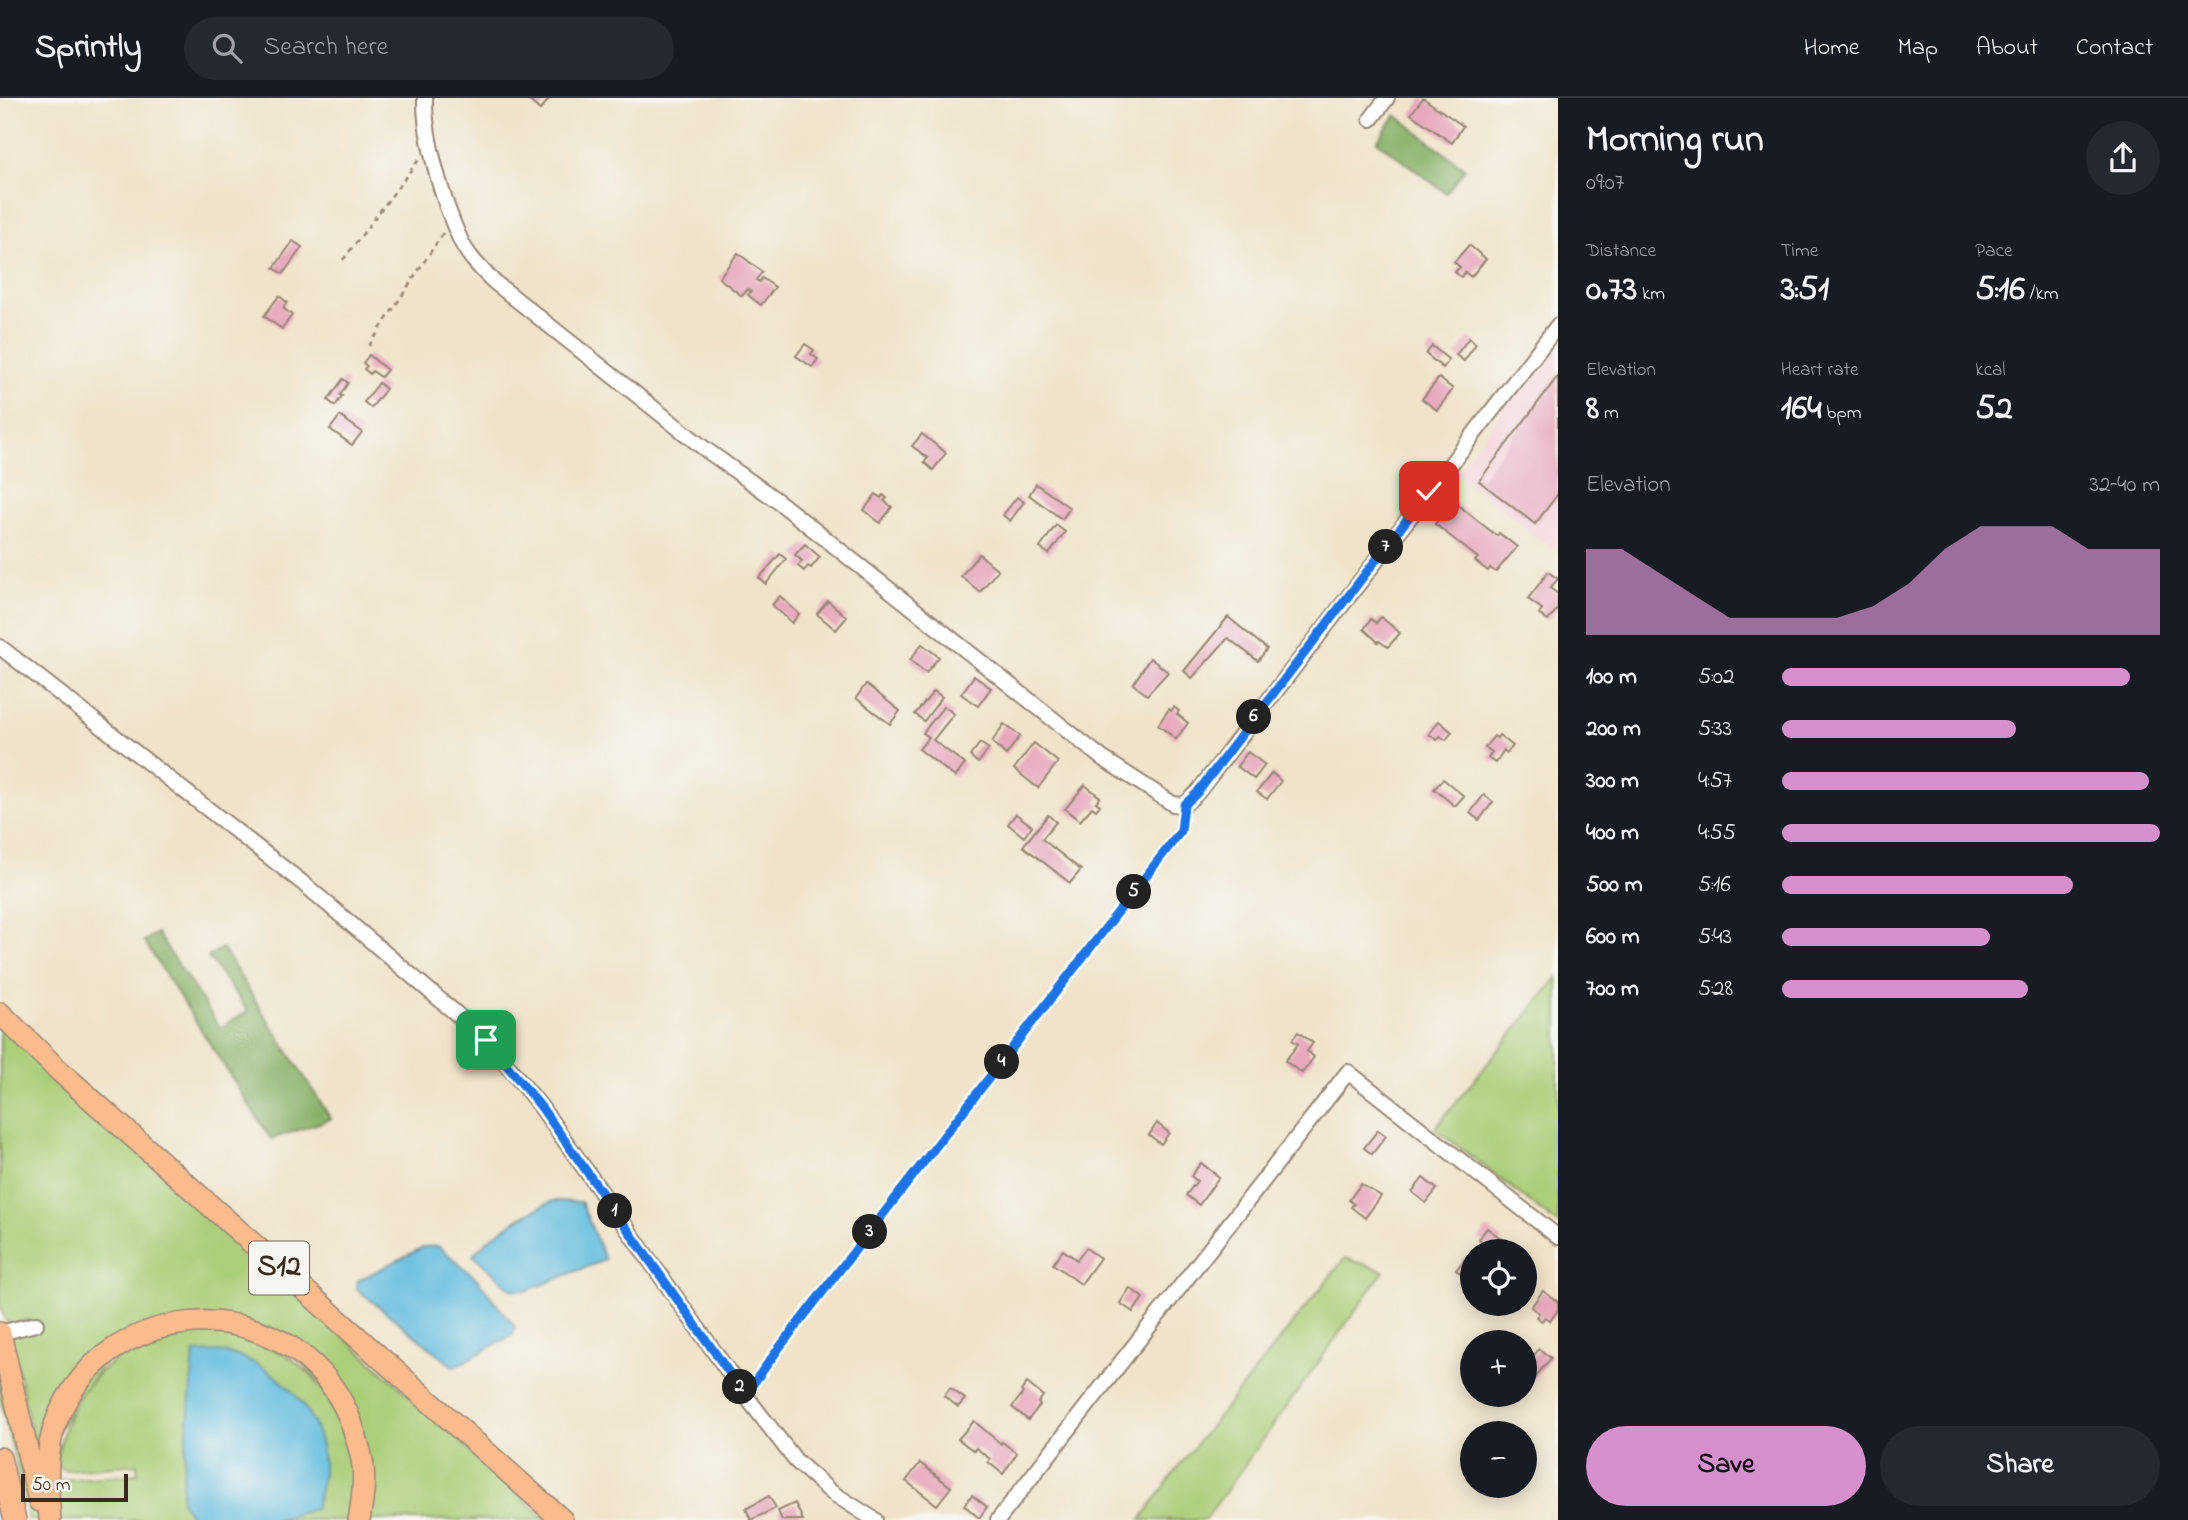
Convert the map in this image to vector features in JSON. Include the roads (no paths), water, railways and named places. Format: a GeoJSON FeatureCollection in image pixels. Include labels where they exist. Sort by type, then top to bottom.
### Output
{"type":"FeatureCollection","features":[{"type":"Feature","properties":{"kind":"highway","name":"S12"},"geometry":{"type":"LineString","coordinates":[[0,1013],[23,1038],[562,1520]]}},
{"type":"Feature","properties":{"kind":"highway"},"geometry":{"type":"LineString","coordinates":[[50,1520],[48,1465],[52,1433],[82,1377],[93,1364],[140,1334],[175,1323],[215,1321],[257,1329],[276,1339],[299,1353],[331,1385],[350,1417],[360,1451],[363,1484],[359,1520]]}},
{"type":"Feature","properties":{"kind":"highway"},"geometry":{"type":"LineString","coordinates":[[0,1333],[44,1520]]}},
{"type":"Feature","properties":{"kind":"highway"},"geometry":{"type":"LineString","coordinates":[[0,1458],[15,1520]]}},
{"type":"Feature","properties":{"kind":"street"},"geometry":{"type":"LineString","coordinates":[[425,98],[430,144],[442,191],[460,240],[474,262],[493,281],[705,449],[779,502],[1102,758],[1173,804],[1184,805],[1197,793],[1558,325]]}},
{"type":"Feature","properties":{"kind":"street"},"geometry":{"type":"LineString","coordinates":[[1371,119],[1387,98]]}},
{"type":"Feature","properties":{"kind":"street"},"geometry":{"type":"LineString","coordinates":[[0,647],[304,884],[486,1040],[541,1107],[745,1395],[796,1461],[831,1492],[875,1520]]}},
{"type":"Feature","properties":{"kind":"street"},"geometry":{"type":"LineString","coordinates":[[998,1520],[1348,1072],[1558,1237]]}},
{"type":"Feature","properties":{"kind":"street"},"geometry":{"type":"LineString","coordinates":[[0,1333],[36,1324]]}},
{"type":"Feature","properties":{"kind":"water"},"geometry":{"type":"Polygon","coordinates":[[[553,1201],[581,1202],[605,1260],[526,1291],[511,1289],[473,1255],[510,1224],[553,1201]]]}},
{"type":"Feature","properties":{"kind":"water"},"geometry":{"type":"Polygon","coordinates":[[[438,1246],[477,1279],[515,1327],[513,1335],[454,1367],[357,1289],[357,1281],[423,1247],[438,1246]]]}},
{"type":"Feature","properties":{"kind":"water"},"geometry":{"type":"Polygon","coordinates":[[[222,1352],[246,1359],[264,1368],[296,1396],[317,1431],[322,1451],[323,1472],[315,1509],[275,1520],[194,1520],[181,1501],[194,1353],[222,1352]]]}}]}
